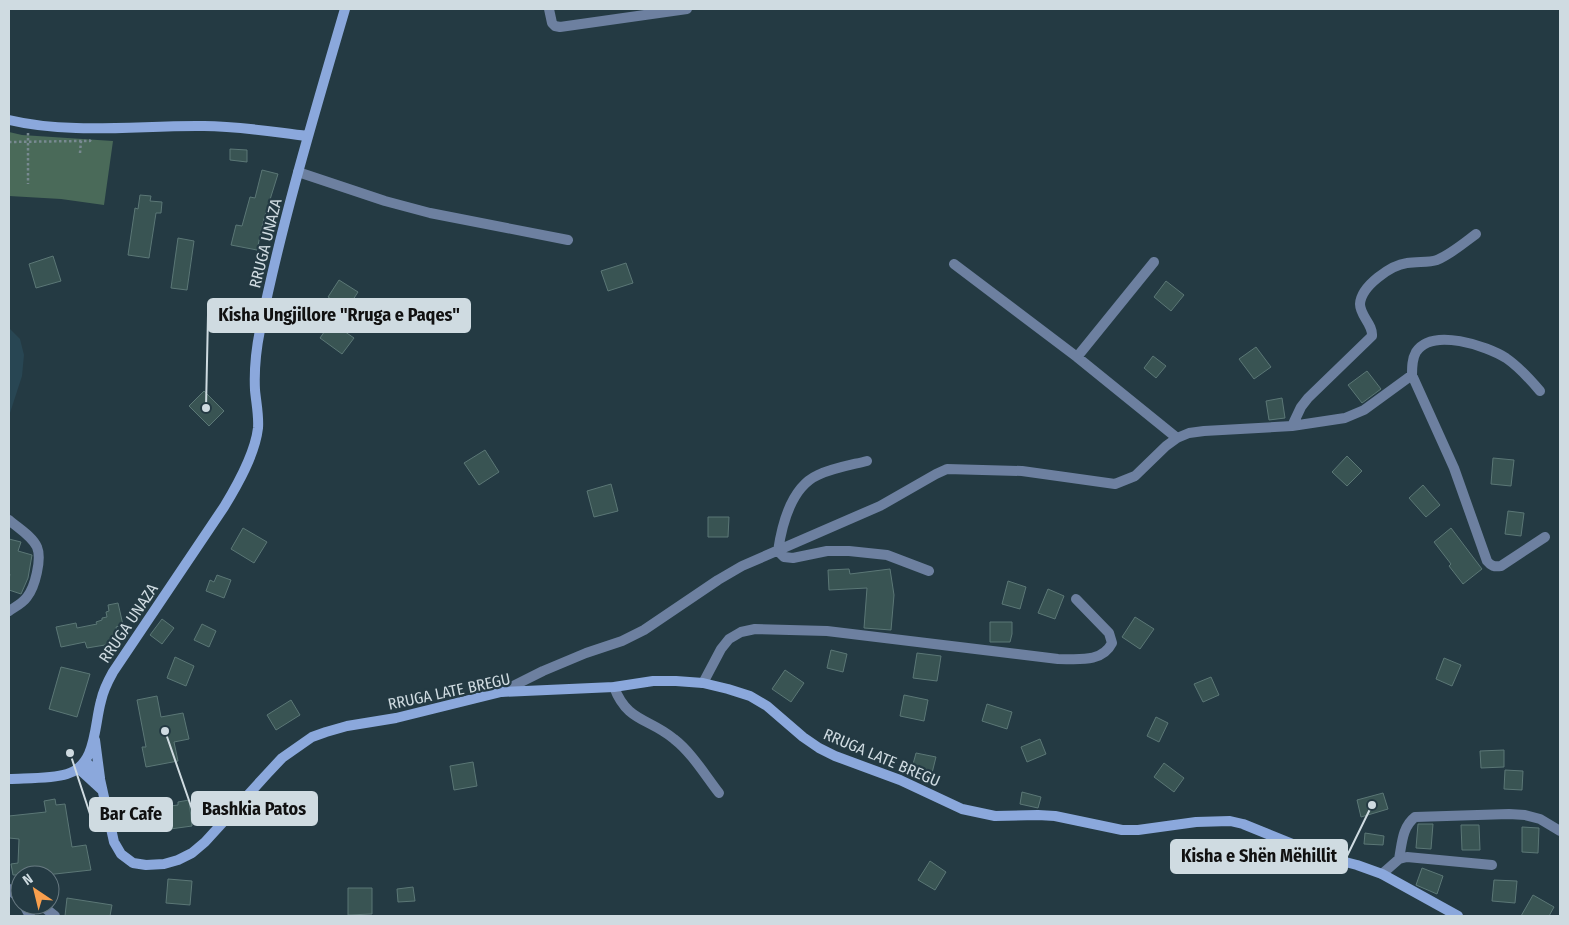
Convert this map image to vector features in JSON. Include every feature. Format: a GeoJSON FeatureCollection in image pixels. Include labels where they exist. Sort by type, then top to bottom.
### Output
{"type":"FeatureCollection","features":[{"type":"Feature","properties":{"kind":"main road","name":"RRUGA UNAZA"},"geometry":{"type":"LineString","coordinates":[[82,765],[89,754],[101,701],[113,672],[237,486],[254,444],[258,428],[255,371],[257,342],[307,136],[346,9]]}},
{"type":"Feature","properties":{"kind":"main road"},"geometry":{"type":"LineString","coordinates":[[9,120],[49,126],[100,128],[231,127],[307,136]]}},
{"type":"Feature","properties":{"kind":"main road","name":"RRUGA LATE BREGU"},"geometry":{"type":"LineString","coordinates":[[94,732],[100,779],[114,842],[121,854],[133,863],[146,865],[164,864],[192,853],[205,842],[272,769],[297,747],[312,737],[347,726],[396,718],[501,692],[614,687],[676,680],[703,683],[750,696],[767,706],[819,748],[835,756],[900,780],[962,809],[995,816],[1055,816],[1122,830],[1138,830],[1196,822],[1230,821],[1258,830],[1322,856],[1382,874],[1458,916]]}},
{"type":"Feature","properties":{"kind":"main road"},"geometry":{"type":"LineString","coordinates":[[82,765],[102,790]]}},
{"type":"Feature","properties":{"kind":"main road"},"geometry":{"type":"LineString","coordinates":[[9,779],[65,775],[82,765]]}},
{"type":"Feature","properties":{"kind":"main road"},"geometry":{"type":"LineString","coordinates":[[82,765],[93,769],[100,779]]}},
{"type":"Feature","properties":{"kind":"street"},"geometry":{"type":"LineString","coordinates":[[549,9],[552,23],[560,27],[687,9]]}},
{"type":"Feature","properties":{"kind":"street"},"geometry":{"type":"LineString","coordinates":[[298,172],[384,201],[430,213],[568,240]]}},
{"type":"Feature","properties":{"kind":"street"},"geometry":{"type":"LineString","coordinates":[[1292,426],[1301,407],[1308,398],[1372,336],[1371,328],[1362,313],[1360,304],[1369,286],[1387,270],[1396,266],[1440,259],[1476,234]]}},
{"type":"Feature","properties":{"kind":"street"},"geometry":{"type":"LineString","coordinates":[[1077,357],[1154,262]]}},
{"type":"Feature","properties":{"kind":"street"},"geometry":{"type":"LineString","coordinates":[[954,264],[1077,357],[1177,438]]}},
{"type":"Feature","properties":{"kind":"street"},"geometry":{"type":"LineString","coordinates":[[1540,390],[1526,375],[1504,357],[1490,350],[1459,340],[1436,341],[1423,346],[1416,351],[1413,358],[1412,375],[1454,468],[1490,565],[1495,567],[1501,566],[1545,537]]}},
{"type":"Feature","properties":{"kind":"street"},"geometry":{"type":"LineString","coordinates":[[501,692],[586,652],[622,641],[644,630],[742,566],[880,506],[947,469],[1022,472],[1115,484],[1135,476],[1177,438],[1189,433],[1292,426],[1345,418],[1364,410],[1412,375]]}},
{"type":"Feature","properties":{"kind":"street"},"geometry":{"type":"LineString","coordinates":[[778,551],[784,522],[790,506],[807,482],[825,472],[867,461]]}},
{"type":"Feature","properties":{"kind":"street"},"geometry":{"type":"LineString","coordinates":[[9,520],[34,542],[40,558],[31,591],[26,598],[9,611]]}},
{"type":"Feature","properties":{"kind":"street"},"geometry":{"type":"LineString","coordinates":[[778,551],[784,558],[849,551],[887,555],[929,571]]}},
{"type":"Feature","properties":{"kind":"street"},"geometry":{"type":"LineString","coordinates":[[703,683],[729,639],[741,632],[755,629],[827,631],[1058,659],[1097,658],[1108,651],[1112,643],[1109,633],[1076,599]]}},
{"type":"Feature","properties":{"kind":"street"},"geometry":{"type":"LineString","coordinates":[[614,687],[629,712],[674,738],[684,747],[720,793]]}},
{"type":"Feature","properties":{"kind":"street"},"geometry":{"type":"LineString","coordinates":[[1399,859],[1405,829],[1408,822],[1415,817],[1526,815],[1540,819],[1560,831]]}},
{"type":"Feature","properties":{"kind":"street"},"geometry":{"type":"LineString","coordinates":[[1382,874],[1391,864],[1407,857],[1492,865]]}},
{"type":"Feature","properties":{"kind":"path"},"geometry":{"type":"LineString","coordinates":[[9,142],[90,141],[100,128]]}},
{"type":"Feature","properties":{"kind":"path"},"geometry":{"type":"LineString","coordinates":[[80,153],[81,141]]}},
{"type":"Feature","properties":{"kind":"path"},"geometry":{"type":"LineString","coordinates":[[28,142],[28,184]]}},
{"type":"Feature","properties":{"kind":"shaded area"},"geometry":{"type":"Polygon","coordinates":[[[9,328],[20,339],[24,355],[22,376],[9,416],[9,328]]]}},
{"type":"Feature","properties":{"kind":"green space"},"geometry":{"type":"Polygon","coordinates":[[[9,132],[22,135],[113,141],[104,205],[61,199],[9,196],[9,132]]]}},
{"type":"Feature","properties":{"kind":"building"},"geometry":{"type":"Polygon","coordinates":[[[230,149],[247,150],[247,162],[230,160],[230,149]]]}},
{"type":"Feature","properties":{"kind":"building"},"geometry":{"type":"Polygon","coordinates":[[[262,170],[278,174],[263,222],[257,250],[231,245],[236,225],[242,226],[250,197],[255,198],[262,170]]]}},
{"type":"Feature","properties":{"kind":"building"},"geometry":{"type":"Polygon","coordinates":[[[140,195],[151,196],[150,201],[162,202],[161,213],[156,213],[149,258],[128,255],[135,208],[138,209],[140,195]]]}},
{"type":"Feature","properties":{"kind":"building"},"geometry":{"type":"Polygon","coordinates":[[[178,238],[194,241],[187,290],[171,288],[178,238]]]}},
{"type":"Feature","properties":{"kind":"building"},"geometry":{"type":"Polygon","coordinates":[[[53,256],[61,281],[36,288],[29,264],[53,256]]]}},
{"type":"Feature","properties":{"kind":"building"},"geometry":{"type":"Polygon","coordinates":[[[626,263],[633,283],[608,291],[601,271],[626,263]]]}},
{"type":"Feature","properties":{"kind":"building"},"geometry":{"type":"Polygon","coordinates":[[[339,280],[358,292],[347,309],[328,297],[339,280]]]}},
{"type":"Feature","properties":{"kind":"building"},"geometry":{"type":"Polygon","coordinates":[[[1166,281],[1184,295],[1171,311],[1154,297],[1166,281]]]}},
{"type":"Feature","properties":{"kind":"building"},"geometry":{"type":"Polygon","coordinates":[[[331,322],[354,338],[342,354],[320,338],[331,322]]]}},
{"type":"Feature","properties":{"kind":"building"},"geometry":{"type":"Polygon","coordinates":[[[1256,347],[1271,367],[1254,379],[1239,359],[1256,347]]]}},
{"type":"Feature","properties":{"kind":"building"},"geometry":{"type":"Polygon","coordinates":[[[1153,356],[1166,366],[1156,378],[1144,368],[1153,356]]]}},
{"type":"Feature","properties":{"kind":"building"},"geometry":{"type":"Polygon","coordinates":[[[1367,371],[1381,389],[1362,403],[1348,385],[1367,371]]]}},
{"type":"Feature","properties":{"kind":"building"},"geometry":{"type":"Polygon","coordinates":[[[204,391],[224,411],[209,426],[189,406],[204,391]]]}},
{"type":"Feature","properties":{"kind":"building"},"geometry":{"type":"Polygon","coordinates":[[[1282,398],[1285,418],[1269,420],[1266,401],[1282,398]]]}},
{"type":"Feature","properties":{"kind":"building"},"geometry":{"type":"Polygon","coordinates":[[[485,450],[499,472],[479,485],[464,463],[485,450]]]}},
{"type":"Feature","properties":{"kind":"building"},"geometry":{"type":"Polygon","coordinates":[[[1347,456],[1362,471],[1347,486],[1332,472],[1347,456]]]}},
{"type":"Feature","properties":{"kind":"building"},"geometry":{"type":"Polygon","coordinates":[[[1493,458],[1514,460],[1511,486],[1491,484],[1493,458]]]}},
{"type":"Feature","properties":{"kind":"building"},"geometry":{"type":"Polygon","coordinates":[[[611,484],[618,511],[594,517],[587,491],[611,484]]]}},
{"type":"Feature","properties":{"kind":"building"},"geometry":{"type":"Polygon","coordinates":[[[1423,485],[1440,505],[1426,517],[1409,498],[1423,485]]]}},
{"type":"Feature","properties":{"kind":"building"},"geometry":{"type":"Polygon","coordinates":[[[1508,511],[1524,513],[1521,536],[1505,534],[1508,511]]]}},
{"type":"Feature","properties":{"kind":"building"},"geometry":{"type":"Polygon","coordinates":[[[708,517],[729,517],[728,537],[708,537],[708,517]]]}},
{"type":"Feature","properties":{"kind":"building"},"geometry":{"type":"Polygon","coordinates":[[[243,528],[267,542],[254,563],[231,549],[243,528]]]}},
{"type":"Feature","properties":{"kind":"building"},"geometry":{"type":"Polygon","coordinates":[[[1451,528],[1482,569],[1463,584],[1434,542],[1451,528]]]}},
{"type":"Feature","properties":{"kind":"building"},"geometry":{"type":"Polygon","coordinates":[[[9,539],[21,542],[18,551],[32,555],[28,578],[21,594],[9,590],[9,539]]]}},
{"type":"Feature","properties":{"kind":"building"},"geometry":{"type":"Polygon","coordinates":[[[849,569],[850,574],[890,569],[894,595],[891,630],[864,628],[867,588],[829,590],[828,570],[849,569]]]}},
{"type":"Feature","properties":{"kind":"building"},"geometry":{"type":"Polygon","coordinates":[[[217,575],[231,580],[224,598],[206,591],[210,580],[214,582],[217,575]]]}},
{"type":"Feature","properties":{"kind":"building"},"geometry":{"type":"Polygon","coordinates":[[[1008,581],[1026,587],[1020,609],[1002,604],[1008,581]]]}},
{"type":"Feature","properties":{"kind":"building"},"geometry":{"type":"Polygon","coordinates":[[[1048,589],[1064,596],[1055,619],[1038,613],[1048,589]]]}},
{"type":"Feature","properties":{"kind":"building"},"geometry":{"type":"Polygon","coordinates":[[[118,603],[123,625],[116,627],[117,643],[87,648],[85,642],[61,647],[56,627],[76,623],[77,628],[97,624],[96,622],[107,617],[108,605],[118,603]]]}},
{"type":"Feature","properties":{"kind":"building"},"geometry":{"type":"Polygon","coordinates":[[[1135,617],[1154,629],[1140,649],[1122,637],[1135,617]]]}},
{"type":"Feature","properties":{"kind":"building"},"geometry":{"type":"Polygon","coordinates":[[[162,619],[174,628],[162,644],[150,635],[162,619]]]}},
{"type":"Feature","properties":{"kind":"building"},"geometry":{"type":"Polygon","coordinates":[[[990,622],[1012,622],[1010,642],[990,642],[990,622]]]}},
{"type":"Feature","properties":{"kind":"building"},"geometry":{"type":"Polygon","coordinates":[[[202,624],[216,631],[209,647],[194,640],[202,624]]]}},
{"type":"Feature","properties":{"kind":"building"},"geometry":{"type":"Polygon","coordinates":[[[831,650],[847,654],[843,672],[827,668],[831,650]]]}},
{"type":"Feature","properties":{"kind":"building"},"geometry":{"type":"Polygon","coordinates":[[[917,653],[941,656],[937,681],[913,678],[917,653]]]}},
{"type":"Feature","properties":{"kind":"building"},"geometry":{"type":"Polygon","coordinates":[[[175,657],[194,666],[186,686],[167,678],[175,657]]]}},
{"type":"Feature","properties":{"kind":"building"},"geometry":{"type":"Polygon","coordinates":[[[1444,658],[1461,665],[1452,686],[1436,679],[1444,658]]]}},
{"type":"Feature","properties":{"kind":"building"},"geometry":{"type":"Polygon","coordinates":[[[61,667],[90,674],[77,717],[49,709],[61,667]]]}},
{"type":"Feature","properties":{"kind":"building"},"geometry":{"type":"Polygon","coordinates":[[[785,670],[804,683],[791,702],[772,689],[785,670]]]}},
{"type":"Feature","properties":{"kind":"building"},"geometry":{"type":"Polygon","coordinates":[[[1211,677],[1219,695],[1203,702],[1194,684],[1211,677]]]}},
{"type":"Feature","properties":{"kind":"building"},"geometry":{"type":"Polygon","coordinates":[[[904,695],[928,700],[924,721],[900,716],[904,695]]]}},
{"type":"Feature","properties":{"kind":"building"},"geometry":{"type":"Polygon","coordinates":[[[157,696],[161,717],[183,713],[189,739],[174,742],[178,761],[146,767],[142,747],[146,747],[137,700],[157,696]]]}},
{"type":"Feature","properties":{"kind":"building"},"geometry":{"type":"Polygon","coordinates":[[[291,700],[300,715],[276,730],[267,715],[291,700]]]}},
{"type":"Feature","properties":{"kind":"building"},"geometry":{"type":"Polygon","coordinates":[[[987,704],[1012,712],[1007,729],[982,721],[987,704]]]}},
{"type":"Feature","properties":{"kind":"building"},"geometry":{"type":"Polygon","coordinates":[[[1156,717],[1168,723],[1159,742],[1147,736],[1156,717]]]}},
{"type":"Feature","properties":{"kind":"building"},"geometry":{"type":"Polygon","coordinates":[[[1040,739],[1046,754],[1027,762],[1021,747],[1040,739]]]}},
{"type":"Feature","properties":{"kind":"building"},"geometry":{"type":"Polygon","coordinates":[[[1504,750],[1504,767],[1481,768],[1480,751],[1504,750]]]}},
{"type":"Feature","properties":{"kind":"building"},"geometry":{"type":"Polygon","coordinates":[[[916,753],[936,757],[932,773],[912,768],[916,753]]]}},
{"type":"Feature","properties":{"kind":"building"},"geometry":{"type":"Polygon","coordinates":[[[473,762],[477,786],[454,790],[450,766],[473,762]]]}},
{"type":"Feature","properties":{"kind":"building"},"geometry":{"type":"Polygon","coordinates":[[[1164,763],[1184,778],[1174,792],[1154,777],[1164,763]]]}},
{"type":"Feature","properties":{"kind":"building"},"geometry":{"type":"Polygon","coordinates":[[[1505,770],[1523,771],[1522,790],[1504,789],[1505,770]]]}},
{"type":"Feature","properties":{"kind":"building"},"geometry":{"type":"Polygon","coordinates":[[[1022,792],[1041,797],[1038,808],[1020,804],[1022,792]]]}},
{"type":"Feature","properties":{"kind":"building"},"geometry":{"type":"Polygon","coordinates":[[[1383,793],[1388,809],[1361,817],[1357,800],[1383,793]]]}},
{"type":"Feature","properties":{"kind":"building"},"geometry":{"type":"Polygon","coordinates":[[[55,799],[56,805],[65,804],[72,847],[86,845],[91,870],[60,873],[60,865],[11,865],[18,863],[19,839],[9,838],[9,816],[46,812],[44,801],[55,799]]]}},
{"type":"Feature","properties":{"kind":"building"},"geometry":{"type":"Polygon","coordinates":[[[189,800],[192,826],[163,830],[161,814],[164,814],[163,807],[178,805],[178,802],[189,800]]]}},
{"type":"Feature","properties":{"kind":"building"},"geometry":{"type":"Polygon","coordinates":[[[1418,824],[1433,824],[1431,849],[1416,848],[1418,824]]]}},
{"type":"Feature","properties":{"kind":"building"},"geometry":{"type":"Polygon","coordinates":[[[1461,825],[1479,825],[1480,850],[1462,850],[1461,825]]]}},
{"type":"Feature","properties":{"kind":"building"},"geometry":{"type":"Polygon","coordinates":[[[1522,827],[1539,828],[1538,853],[1522,852],[1522,827]]]}},
{"type":"Feature","properties":{"kind":"building"},"geometry":{"type":"Polygon","coordinates":[[[1365,833],[1384,836],[1383,845],[1364,844],[1365,833]]]}},
{"type":"Feature","properties":{"kind":"building"},"geometry":{"type":"Polygon","coordinates":[[[930,861],[946,872],[935,890],[918,880],[930,861]]]}},
{"type":"Feature","properties":{"kind":"building"},"geometry":{"type":"Polygon","coordinates":[[[1422,868],[1443,876],[1437,894],[1416,885],[1422,868]]]}},
{"type":"Feature","properties":{"kind":"building"},"geometry":{"type":"Polygon","coordinates":[[[168,879],[192,881],[190,905],[166,903],[168,879]]]}},
{"type":"Feature","properties":{"kind":"building"},"geometry":{"type":"Polygon","coordinates":[[[1494,880],[1517,881],[1515,903],[1492,901],[1494,880]]]}},
{"type":"Feature","properties":{"kind":"building"},"geometry":{"type":"Polygon","coordinates":[[[413,887],[415,901],[398,902],[397,889],[413,887]]]}},
{"type":"Feature","properties":{"kind":"building"},"geometry":{"type":"Polygon","coordinates":[[[348,888],[372,888],[372,914],[348,915],[348,888]]]}},
{"type":"Feature","properties":{"kind":"building"},"geometry":{"type":"Polygon","coordinates":[[[1533,895],[1554,907],[1549,916],[1521,916],[1533,895]]]}},
{"type":"Feature","properties":{"kind":"building"},"geometry":{"type":"Polygon","coordinates":[[[67,898],[112,905],[110,916],[65,916],[67,898]]]}},
{"type":"Feature","properties":{"kind":"place","name":"Kisha Ungjillore \"Rruga e Paqes\""},"geometry":{"type":"Point","coordinates":[206,408]}},
{"type":"Feature","properties":{"kind":"place","name":"Bashkia Patos"},"geometry":{"type":"Point","coordinates":[165,731]}},
{"type":"Feature","properties":{"kind":"place","name":"Bar Cafe"},"geometry":{"type":"Point","coordinates":[70,753]}},
{"type":"Feature","properties":{"kind":"place","name":"Kisha e Shën Mëhillit"},"geometry":{"type":"Point","coordinates":[1372,805]}}]}
